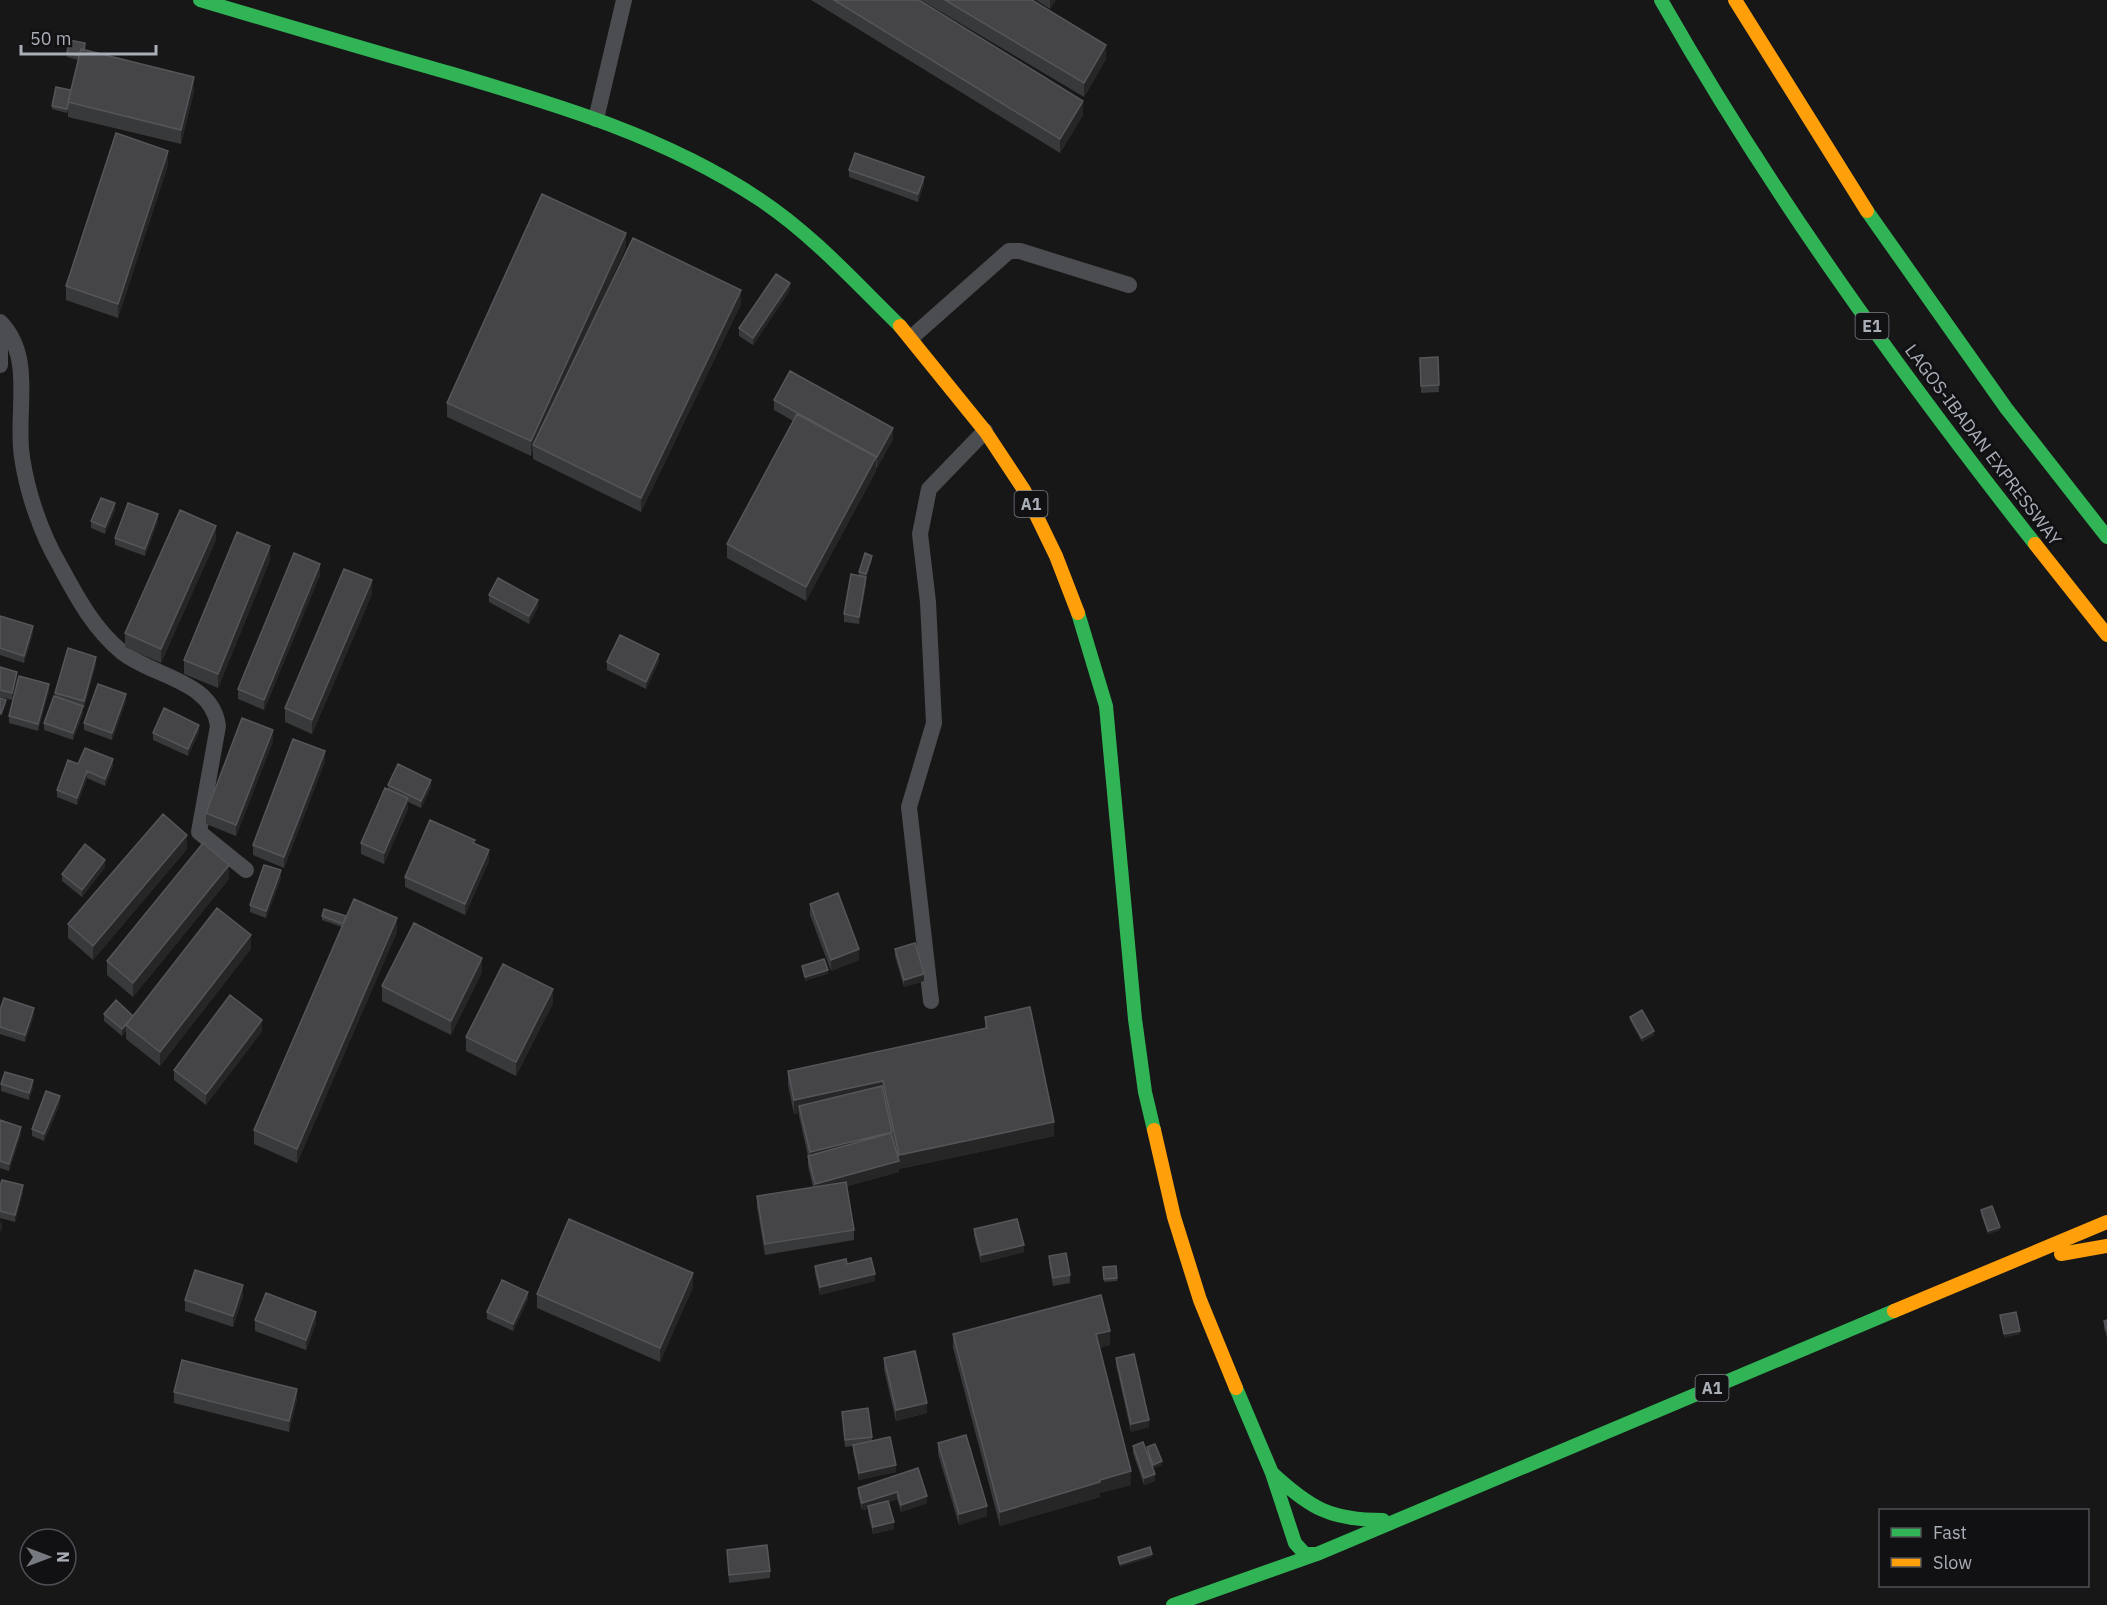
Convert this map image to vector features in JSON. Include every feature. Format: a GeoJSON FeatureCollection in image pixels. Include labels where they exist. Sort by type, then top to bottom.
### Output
{"type":"FeatureCollection","features":[{"type":"Feature","properties":{"kind":"main road","name":"A1"},"geometry":{"type":"LineString","coordinates":[[200,0],[577,111],[701,166],[758,198],[806,234],[912,337],[985,431],[1024,490],[1056,556],[1083,627],[1106,706],[1135,1019],[1145,1092],[1174,1217],[1200,1300],[1272,1473],[1295,1543],[1305,1554],[1317,1554],[2107,1222]]}},
{"type":"Feature","properties":{"kind":"main road","name":"LAGOS-IBADAN EXPRESSWAY"},"geometry":{"type":"LineString","coordinates":[[1661,0],[1695,60],[1815,248],[1967,458],[2107,635]]}},
{"type":"Feature","properties":{"kind":"main road"},"geometry":{"type":"LineString","coordinates":[[1735,0],[1887,244],[2029,441],[2107,537]]}},
{"type":"Feature","properties":{"kind":"main road"},"geometry":{"type":"LineString","coordinates":[[2014,1262],[2107,1246]]}},
{"type":"Feature","properties":{"kind":"main road","name":"A1"},"geometry":{"type":"LineString","coordinates":[[1272,1473],[1301,1499],[1338,1519],[1397,1519]]}},
{"type":"Feature","properties":{"kind":"main road"},"geometry":{"type":"LineString","coordinates":[[1173,1605],[1317,1554]]}},
{"type":"Feature","properties":{"kind":"street"},"geometry":{"type":"LineString","coordinates":[[596,119],[624,0]]}},
{"type":"Feature","properties":{"kind":"street"},"geometry":{"type":"LineString","coordinates":[[912,337],[1009,251],[1020,250],[1128,285]]}},
{"type":"Feature","properties":{"kind":"street"},"geometry":{"type":"LineString","coordinates":[[0,322],[9,331],[20,358],[21,455],[27,482],[50,549],[87,616],[123,653],[193,690],[209,701],[217,713],[218,726],[199,832],[246,870]]}},
{"type":"Feature","properties":{"kind":"street"},"geometry":{"type":"LineString","coordinates":[[0,332],[0,365]]}},
{"type":"Feature","properties":{"kind":"street"},"geometry":{"type":"LineString","coordinates":[[931,1000],[909,807],[934,723],[928,602],[920,534],[929,489],[985,431]]}},
{"type":"Feature","properties":{"kind":"building"},"geometry":{"type":"Polygon","coordinates":[[[834,0],[919,0],[1083,101],[1060,139],[834,0]]]}},
{"type":"Feature","properties":{"kind":"building"},"geometry":{"type":"Polygon","coordinates":[[[945,0],[1032,0],[1106,45],[1084,83],[945,0]]]}},
{"type":"Feature","properties":{"kind":"building"},"geometry":{"type":"Polygon","coordinates":[[[69,40],[85,43],[84,50],[81,49],[79,56],[67,53],[69,40]]]}},
{"type":"Feature","properties":{"kind":"building"},"geometry":{"type":"Polygon","coordinates":[[[81,49],[194,77],[181,130],[68,102],[81,49]]]}},
{"type":"Feature","properties":{"kind":"building"},"geometry":{"type":"Polygon","coordinates":[[[56,87],[71,90],[67,109],[52,106],[56,87]]]}},
{"type":"Feature","properties":{"kind":"building"},"geometry":{"type":"Polygon","coordinates":[[[116,133],[168,151],[118,304],[66,286],[116,133]]]}},
{"type":"Feature","properties":{"kind":"building"},"geometry":{"type":"Polygon","coordinates":[[[855,153],[924,177],[918,194],[849,170],[855,153]]]}},
{"type":"Feature","properties":{"kind":"building"},"geometry":{"type":"Polygon","coordinates":[[[542,194],[626,233],[531,441],[447,403],[542,194]]]}},
{"type":"Feature","properties":{"kind":"building"},"geometry":{"type":"Polygon","coordinates":[[[633,238],[741,290],[641,498],[533,445],[633,238]]]}},
{"type":"Feature","properties":{"kind":"building"},"geometry":{"type":"Polygon","coordinates":[[[776,274],[790,283],[753,338],[739,328],[776,274]]]}},
{"type":"Feature","properties":{"kind":"building"},"geometry":{"type":"Polygon","coordinates":[[[1438,357],[1439,385],[1421,386],[1420,358],[1438,357]]]}},
{"type":"Feature","properties":{"kind":"building"},"geometry":{"type":"Polygon","coordinates":[[[790,371],[893,428],[877,457],[774,400],[790,371]]]}},
{"type":"Feature","properties":{"kind":"building"},"geometry":{"type":"Polygon","coordinates":[[[797,414],[876,457],[806,587],[727,544],[797,414]]]}},
{"type":"Feature","properties":{"kind":"building"},"geometry":{"type":"Polygon","coordinates":[[[101,498],[115,503],[105,527],[91,521],[101,498]]]}},
{"type":"Feature","properties":{"kind":"building"},"geometry":{"type":"Polygon","coordinates":[[[128,503],[158,514],[145,549],[115,538],[128,503]]]}},
{"type":"Feature","properties":{"kind":"building"},"geometry":{"type":"Polygon","coordinates":[[[180,510],[216,526],[161,649],[125,633],[180,510]]]}},
{"type":"Feature","properties":{"kind":"building"},"geometry":{"type":"Polygon","coordinates":[[[237,532],[270,546],[218,674],[184,660],[237,532]]]}},
{"type":"Feature","properties":{"kind":"building"},"geometry":{"type":"Polygon","coordinates":[[[294,553],[320,564],[264,700],[238,689],[294,553]]]}},
{"type":"Feature","properties":{"kind":"building"},"geometry":{"type":"Polygon","coordinates":[[[865,553],[872,556],[866,574],[859,572],[865,553]]]}},
{"type":"Feature","properties":{"kind":"building"},"geometry":{"type":"Polygon","coordinates":[[[344,569],[372,580],[312,720],[285,708],[344,569]]]}},
{"type":"Feature","properties":{"kind":"building"},"geometry":{"type":"Polygon","coordinates":[[[851,574],[866,577],[859,617],[844,614],[851,574]]]}},
{"type":"Feature","properties":{"kind":"building"},"geometry":{"type":"Polygon","coordinates":[[[498,578],[538,600],[529,616],[489,595],[498,578]]]}},
{"type":"Feature","properties":{"kind":"building"},"geometry":{"type":"Polygon","coordinates":[[[0,616],[33,626],[24,656],[0,648],[0,616]]]}},
{"type":"Feature","properties":{"kind":"building"},"geometry":{"type":"Polygon","coordinates":[[[620,635],[659,654],[646,682],[607,662],[620,635]]]}},
{"type":"Feature","properties":{"kind":"building"},"geometry":{"type":"Polygon","coordinates":[[[68,648],[96,657],[84,701],[55,693],[68,648]]]}},
{"type":"Feature","properties":{"kind":"building"},"geometry":{"type":"Polygon","coordinates":[[[0,667],[17,672],[12,693],[0,690],[0,667]]]}},
{"type":"Feature","properties":{"kind":"building"},"geometry":{"type":"Polygon","coordinates":[[[19,676],[49,684],[38,724],[9,716],[19,676]]]}},
{"type":"Feature","properties":{"kind":"building"},"geometry":{"type":"Polygon","coordinates":[[[98,684],[126,694],[112,733],[84,723],[98,684]]]}},
{"type":"Feature","properties":{"kind":"building"},"geometry":{"type":"Polygon","coordinates":[[[54,696],[83,706],[73,733],[44,723],[54,696]]]}},
{"type":"Feature","properties":{"kind":"building"},"geometry":{"type":"Polygon","coordinates":[[[0,698],[6,700],[1,714],[0,713],[0,698]]]}},
{"type":"Feature","properties":{"kind":"building"},"geometry":{"type":"Polygon","coordinates":[[[164,708],[199,725],[188,749],[153,733],[164,708]]]}},
{"type":"Feature","properties":{"kind":"building"},"geometry":{"type":"Polygon","coordinates":[[[242,718],[273,730],[236,825],[206,813],[242,718]]]}},
{"type":"Feature","properties":{"kind":"building"},"geometry":{"type":"Polygon","coordinates":[[[293,739],[325,751],[284,857],[253,845],[293,739]]]}},
{"type":"Feature","properties":{"kind":"building"},"geometry":{"type":"Polygon","coordinates":[[[85,748],[113,759],[105,779],[87,771],[77,798],[57,790],[68,760],[78,764],[85,748]]]}},
{"type":"Feature","properties":{"kind":"building"},"geometry":{"type":"Polygon","coordinates":[[[398,764],[431,780],[421,801],[388,785],[398,764]]]}},
{"type":"Feature","properties":{"kind":"building"},"geometry":{"type":"Polygon","coordinates":[[[385,788],[408,798],[384,853],[361,843],[385,788]]]}},
{"type":"Feature","properties":{"kind":"building"},"geometry":{"type":"Polygon","coordinates":[[[163,814],[187,835],[93,946],[68,924],[163,814]]]}},
{"type":"Feature","properties":{"kind":"building"},"geometry":{"type":"Polygon","coordinates":[[[430,820],[475,840],[473,843],[489,850],[465,904],[405,877],[430,820]]]}},
{"type":"Feature","properties":{"kind":"building"},"geometry":{"type":"Polygon","coordinates":[[[203,843],[229,865],[133,983],[107,961],[203,843]]]}},
{"type":"Feature","properties":{"kind":"building"},"geometry":{"type":"Polygon","coordinates":[[[85,844],[105,860],[82,890],[62,874],[85,844]]]}},
{"type":"Feature","properties":{"kind":"building"},"geometry":{"type":"Polygon","coordinates":[[[264,865],[281,870],[266,911],[250,905],[264,865]]]}},
{"type":"Feature","properties":{"kind":"building"},"geometry":{"type":"Polygon","coordinates":[[[838,893],[859,949],[831,960],[810,904],[838,893]]]}},
{"type":"Feature","properties":{"kind":"building"},"geometry":{"type":"Polygon","coordinates":[[[354,899],[397,918],[297,1149],[254,1130],[354,899]]]}},
{"type":"Feature","properties":{"kind":"building"},"geometry":{"type":"Polygon","coordinates":[[[217,908],[251,935],[160,1052],[126,1025],[217,908]]]}},
{"type":"Feature","properties":{"kind":"building"},"geometry":{"type":"Polygon","coordinates":[[[324,909],[346,916],[343,924],[322,916],[324,909]]]}},
{"type":"Feature","properties":{"kind":"building"},"geometry":{"type":"Polygon","coordinates":[[[414,923],[482,958],[451,1021],[382,986],[414,923]]]}},
{"type":"Feature","properties":{"kind":"building"},"geometry":{"type":"Polygon","coordinates":[[[915,943],[924,974],[904,980],[895,949],[915,943]]]}},
{"type":"Feature","properties":{"kind":"building"},"geometry":{"type":"Polygon","coordinates":[[[824,959],[828,970],[805,977],[802,966],[824,959]]]}},
{"type":"Feature","properties":{"kind":"building"},"geometry":{"type":"Polygon","coordinates":[[[503,964],[553,989],[516,1062],[466,1037],[503,964]]]}},
{"type":"Feature","properties":{"kind":"building"},"geometry":{"type":"Polygon","coordinates":[[[230,995],[262,1020],[206,1094],[174,1070],[230,995]]]}},
{"type":"Feature","properties":{"kind":"building"},"geometry":{"type":"Polygon","coordinates":[[[4,998],[34,1008],[25,1035],[0,1027],[0,1010],[4,998]]]}},
{"type":"Feature","properties":{"kind":"building"},"geometry":{"type":"Polygon","coordinates":[[[116,1000],[133,1016],[122,1029],[104,1014],[116,1000]]]}},
{"type":"Feature","properties":{"kind":"building"},"geometry":{"type":"Polygon","coordinates":[[[1030,1007],[1054,1122],[899,1155],[883,1081],[794,1100],[788,1071],[987,1028],[985,1017],[1030,1007]]]}},
{"type":"Feature","properties":{"kind":"building"},"geometry":{"type":"Polygon","coordinates":[[[1642,1010],[1654,1031],[1642,1038],[1630,1017],[1642,1010]]]}},
{"type":"Feature","properties":{"kind":"building"},"geometry":{"type":"Polygon","coordinates":[[[5,1072],[33,1080],[29,1093],[1,1084],[5,1072]]]}},
{"type":"Feature","properties":{"kind":"building"},"geometry":{"type":"Polygon","coordinates":[[[882,1086],[892,1132],[810,1152],[799,1106],[882,1086]]]}},
{"type":"Feature","properties":{"kind":"building"},"geometry":{"type":"Polygon","coordinates":[[[46,1091],[60,1096],[44,1134],[32,1129],[46,1091]]]}},
{"type":"Feature","properties":{"kind":"building"},"geometry":{"type":"Polygon","coordinates":[[[0,1120],[21,1127],[9,1164],[0,1161],[0,1120]]]}},
{"type":"Feature","properties":{"kind":"building"},"geometry":{"type":"Polygon","coordinates":[[[891,1133],[899,1161],[815,1184],[808,1156],[891,1133]]]}},
{"type":"Feature","properties":{"kind":"building"},"geometry":{"type":"Polygon","coordinates":[[[2,1180],[23,1185],[15,1215],[0,1211],[2,1180]]]}},
{"type":"Feature","properties":{"kind":"building"},"geometry":{"type":"Polygon","coordinates":[[[846,1182],[854,1230],[765,1244],[757,1196],[846,1182]]]}},
{"type":"Feature","properties":{"kind":"building"},"geometry":{"type":"Polygon","coordinates":[[[1992,1206],[2000,1227],[1988,1231],[1981,1210],[1992,1206]]]}},
{"type":"Feature","properties":{"kind":"building"},"geometry":{"type":"Polygon","coordinates":[[[569,1219],[693,1273],[660,1348],[537,1294],[569,1219]]]}},
{"type":"Feature","properties":{"kind":"building"},"geometry":{"type":"Polygon","coordinates":[[[1017,1219],[1024,1245],[981,1255],[974,1229],[1017,1219]]]}},
{"type":"Feature","properties":{"kind":"building"},"geometry":{"type":"Polygon","coordinates":[[[1066,1253],[1070,1275],[1053,1278],[1049,1256],[1066,1253]]]}},
{"type":"Feature","properties":{"kind":"building"},"geometry":{"type":"Polygon","coordinates":[[[871,1258],[875,1274],[820,1287],[815,1266],[846,1259],[847,1264],[871,1258]]]}},
{"type":"Feature","properties":{"kind":"building"},"geometry":{"type":"Polygon","coordinates":[[[1116,1266],[1117,1278],[1104,1279],[1103,1267],[1116,1266]]]}},
{"type":"Feature","properties":{"kind":"building"},"geometry":{"type":"Polygon","coordinates":[[[195,1270],[243,1285],[233,1316],[185,1300],[195,1270]]]}},
{"type":"Feature","properties":{"kind":"building"},"geometry":{"type":"Polygon","coordinates":[[[502,1280],[528,1292],[513,1324],[487,1312],[502,1280]]]}},
{"type":"Feature","properties":{"kind":"building"},"geometry":{"type":"Polygon","coordinates":[[[266,1293],[316,1312],[306,1340],[255,1320],[266,1293]]]}},
{"type":"Feature","properties":{"kind":"building"},"geometry":{"type":"Polygon","coordinates":[[[1101,1295],[1110,1331],[1096,1334],[1131,1471],[1000,1512],[953,1334],[1101,1295]]]}},
{"type":"Feature","properties":{"kind":"building"},"geometry":{"type":"Polygon","coordinates":[[[2016,1312],[2020,1331],[2004,1334],[2000,1315],[2016,1312]]]}},
{"type":"Feature","properties":{"kind":"building"},"geometry":{"type":"Polygon","coordinates":[[[915,1351],[927,1403],[896,1410],[884,1358],[915,1351]]]}},
{"type":"Feature","properties":{"kind":"building"},"geometry":{"type":"Polygon","coordinates":[[[1134,1354],[1149,1420],[1131,1424],[1116,1358],[1134,1354]]]}},
{"type":"Feature","properties":{"kind":"building"},"geometry":{"type":"Polygon","coordinates":[[[182,1360],[297,1389],[289,1421],[174,1392],[182,1360]]]}},
{"type":"Feature","properties":{"kind":"building"},"geometry":{"type":"Polygon","coordinates":[[[868,1408],[872,1437],[845,1440],[842,1412],[868,1408]]]}},
{"type":"Feature","properties":{"kind":"building"},"geometry":{"type":"Polygon","coordinates":[[[966,1435],[987,1506],[959,1514],[938,1443],[966,1435]]]}},
{"type":"Feature","properties":{"kind":"building"},"geometry":{"type":"Polygon","coordinates":[[[890,1437],[896,1465],[859,1473],[853,1445],[890,1437]]]}},
{"type":"Feature","properties":{"kind":"building"},"geometry":{"type":"Polygon","coordinates":[[[1143,1442],[1155,1474],[1144,1478],[1133,1446],[1143,1442]]]}},
{"type":"Feature","properties":{"kind":"building"},"geometry":{"type":"Polygon","coordinates":[[[1155,1444],[1162,1461],[1153,1465],[1147,1447],[1155,1444]]]}},
{"type":"Feature","properties":{"kind":"building"},"geometry":{"type":"Polygon","coordinates":[[[918,1468],[927,1496],[901,1505],[897,1492],[862,1503],[858,1488],[918,1468]]]}},
{"type":"Feature","properties":{"kind":"building"},"geometry":{"type":"Polygon","coordinates":[[[888,1501],[894,1522],[873,1527],[868,1506],[888,1501]]]}},
{"type":"Feature","properties":{"kind":"building"},"geometry":{"type":"Polygon","coordinates":[[[767,1545],[770,1571],[729,1575],[727,1550],[767,1545]]]}},
{"type":"Feature","properties":{"kind":"building"},"geometry":{"type":"Polygon","coordinates":[[[1150,1547],[1152,1554],[1120,1564],[1118,1557],[1150,1547]]]}},
{"type":"Feature","properties":{"kind":"traffic: fast"},"geometry":{"type":"LineString","coordinates":[[200,0],[532,98],[649,140],[723,177],[759,199],[797,227],[900,326]]}},
{"type":"Feature","properties":{"kind":"traffic: fast"},"geometry":{"type":"LineString","coordinates":[[1661,0],[1746,142],[1791,211],[1935,413],[2035,544]]}},
{"type":"Feature","properties":{"kind":"traffic: fast"},"geometry":{"type":"LineString","coordinates":[[1867,211],[2006,408],[2107,537]]}},
{"type":"Feature","properties":{"kind":"traffic: fast"},"geometry":{"type":"LineString","coordinates":[[1078,613],[1106,706],[1135,1019],[1145,1092],[1154,1130]]}},
{"type":"Feature","properties":{"kind":"traffic: fast"},"geometry":{"type":"LineString","coordinates":[[1236,1388],[1272,1473],[1295,1543],[1305,1554],[1317,1554],[1894,1311]]}},
{"type":"Feature","properties":{"kind":"traffic: fast"},"geometry":{"type":"LineString","coordinates":[[1272,1473],[1298,1495],[1322,1510],[1349,1518],[1383,1520]]}},
{"type":"Feature","properties":{"kind":"traffic: fast"},"geometry":{"type":"LineString","coordinates":[[1173,1605],[1317,1554]]}},
{"type":"Feature","properties":{"kind":"traffic: slow"},"geometry":{"type":"LineString","coordinates":[[1735,0],[1867,211]]}},
{"type":"Feature","properties":{"kind":"traffic: slow"},"geometry":{"type":"LineString","coordinates":[[900,326],[985,431],[1024,490],[1056,556],[1078,613]]}},
{"type":"Feature","properties":{"kind":"traffic: slow"},"geometry":{"type":"LineString","coordinates":[[2035,544],[2107,635]]}},
{"type":"Feature","properties":{"kind":"traffic: slow"},"geometry":{"type":"LineString","coordinates":[[1154,1130],[1174,1217],[1200,1300],[1236,1388]]}},
{"type":"Feature","properties":{"kind":"traffic: slow"},"geometry":{"type":"LineString","coordinates":[[1894,1311],[2107,1222]]}},
{"type":"Feature","properties":{"kind":"traffic: slow"},"geometry":{"type":"LineString","coordinates":[[2061,1254],[2107,1246]]}}]}
